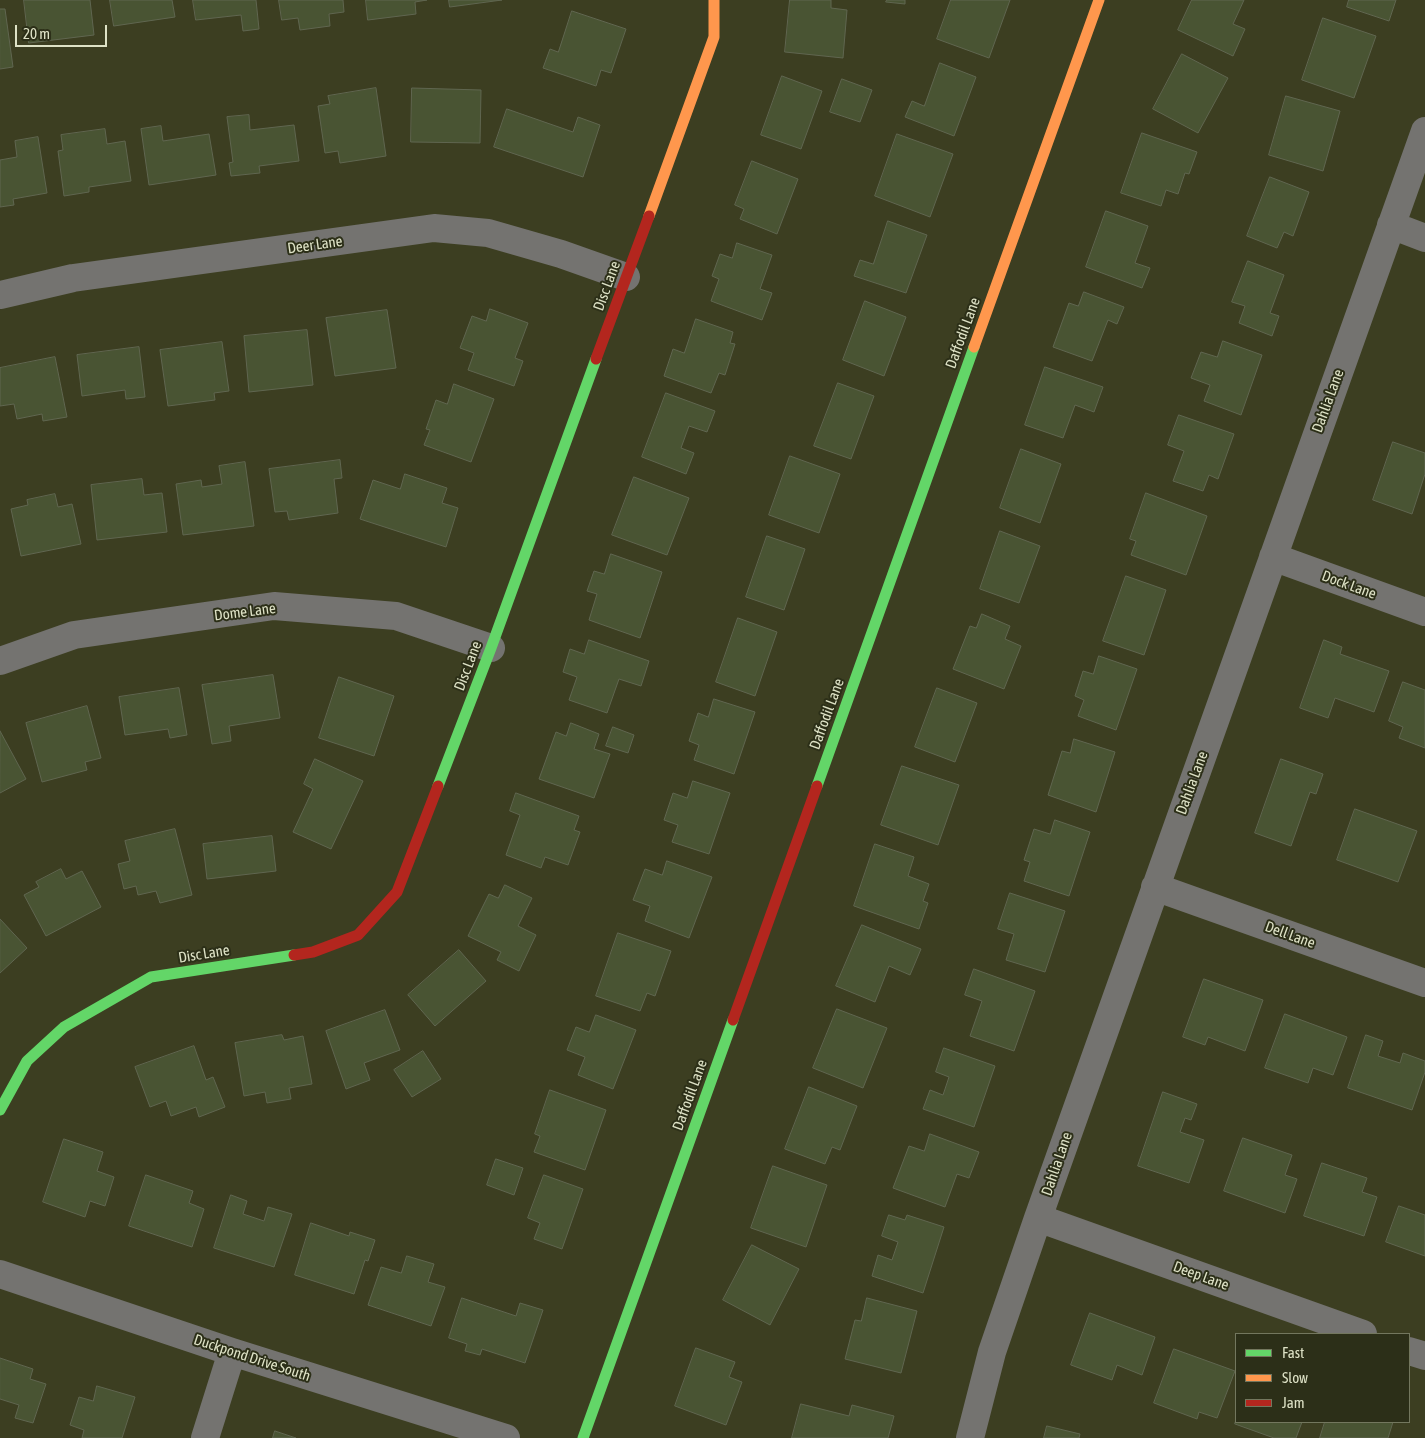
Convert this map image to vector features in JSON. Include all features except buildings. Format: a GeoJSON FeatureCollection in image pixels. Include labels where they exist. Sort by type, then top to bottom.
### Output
{"type":"FeatureCollection","features":[{"type":"Feature","properties":{"kind":"street","name":"Disc Lane"},"geometry":{"type":"LineString","coordinates":[[0,1110],[27,1061],[64,1027],[150,978],[313,952],[358,935],[397,892],[491,648],[714,37],[714,0]]}},
{"type":"Feature","properties":{"kind":"street","name":"Daffodil Lane"},"geometry":{"type":"LineString","coordinates":[[583,1438],[1098,0]]}},
{"type":"Feature","properties":{"kind":"street","name":"Dahlia Lane"},"geometry":{"type":"LineString","coordinates":[[970,1438],[992,1352],[1038,1218],[1425,131]]}},
{"type":"Feature","properties":{"kind":"street"},"geometry":{"type":"LineString","coordinates":[[1391,226],[1425,238]]}},
{"type":"Feature","properties":{"kind":"street","name":"Deer Lane"},"geometry":{"type":"LineString","coordinates":[[0,295],[73,278],[434,228],[488,233],[561,254],[626,277]]}},
{"type":"Feature","properties":{"kind":"street","name":"Dock Lane"},"geometry":{"type":"LineString","coordinates":[[1272,558],[1425,612]]}},
{"type":"Feature","properties":{"kind":"street","name":"Dome Lane"},"geometry":{"type":"LineString","coordinates":[[0,661],[74,635],[274,606],[396,616],[491,648]]}},
{"type":"Feature","properties":{"kind":"street","name":"Dell Lane"},"geometry":{"type":"LineString","coordinates":[[1155,887],[1425,983]]}},
{"type":"Feature","properties":{"kind":"street","name":"Deep Lane"},"geometry":{"type":"LineString","coordinates":[[1038,1218],[1360,1333]]}},
{"type":"Feature","properties":{"kind":"street","name":"Duckpond Drive South"},"geometry":{"type":"LineString","coordinates":[[0,1274],[232,1352],[506,1438]]}},
{"type":"Feature","properties":{"kind":"street"},"geometry":{"type":"LineString","coordinates":[[1410,1350],[1425,1356]]}},
{"type":"Feature","properties":{"kind":"street"},"geometry":{"type":"LineString","coordinates":[[205,1438],[232,1352]]}},
{"type":"Feature","properties":{"kind":"traffic: fast"},"geometry":{"type":"LineString","coordinates":[[817,786],[974,347]]}},
{"type":"Feature","properties":{"kind":"traffic: fast"},"geometry":{"type":"LineString","coordinates":[[438,786],[491,648],[596,359]]}},
{"type":"Feature","properties":{"kind":"traffic: fast"},"geometry":{"type":"LineString","coordinates":[[0,1110],[27,1061],[64,1027],[151,977],[294,955]]}},
{"type":"Feature","properties":{"kind":"traffic: fast"},"geometry":{"type":"LineString","coordinates":[[583,1438],[733,1020]]}},
{"type":"Feature","properties":{"kind":"traffic: slow"},"geometry":{"type":"LineString","coordinates":[[649,216],[714,37],[714,0]]}},
{"type":"Feature","properties":{"kind":"traffic: slow"},"geometry":{"type":"LineString","coordinates":[[974,347],[1099,0]]}},
{"type":"Feature","properties":{"kind":"traffic: jam"},"geometry":{"type":"LineString","coordinates":[[596,359],[649,216]]}},
{"type":"Feature","properties":{"kind":"traffic: jam"},"geometry":{"type":"LineString","coordinates":[[294,955],[313,952],[358,935],[397,892],[438,786]]}},
{"type":"Feature","properties":{"kind":"traffic: jam"},"geometry":{"type":"LineString","coordinates":[[733,1020],[817,786]]}}]}
